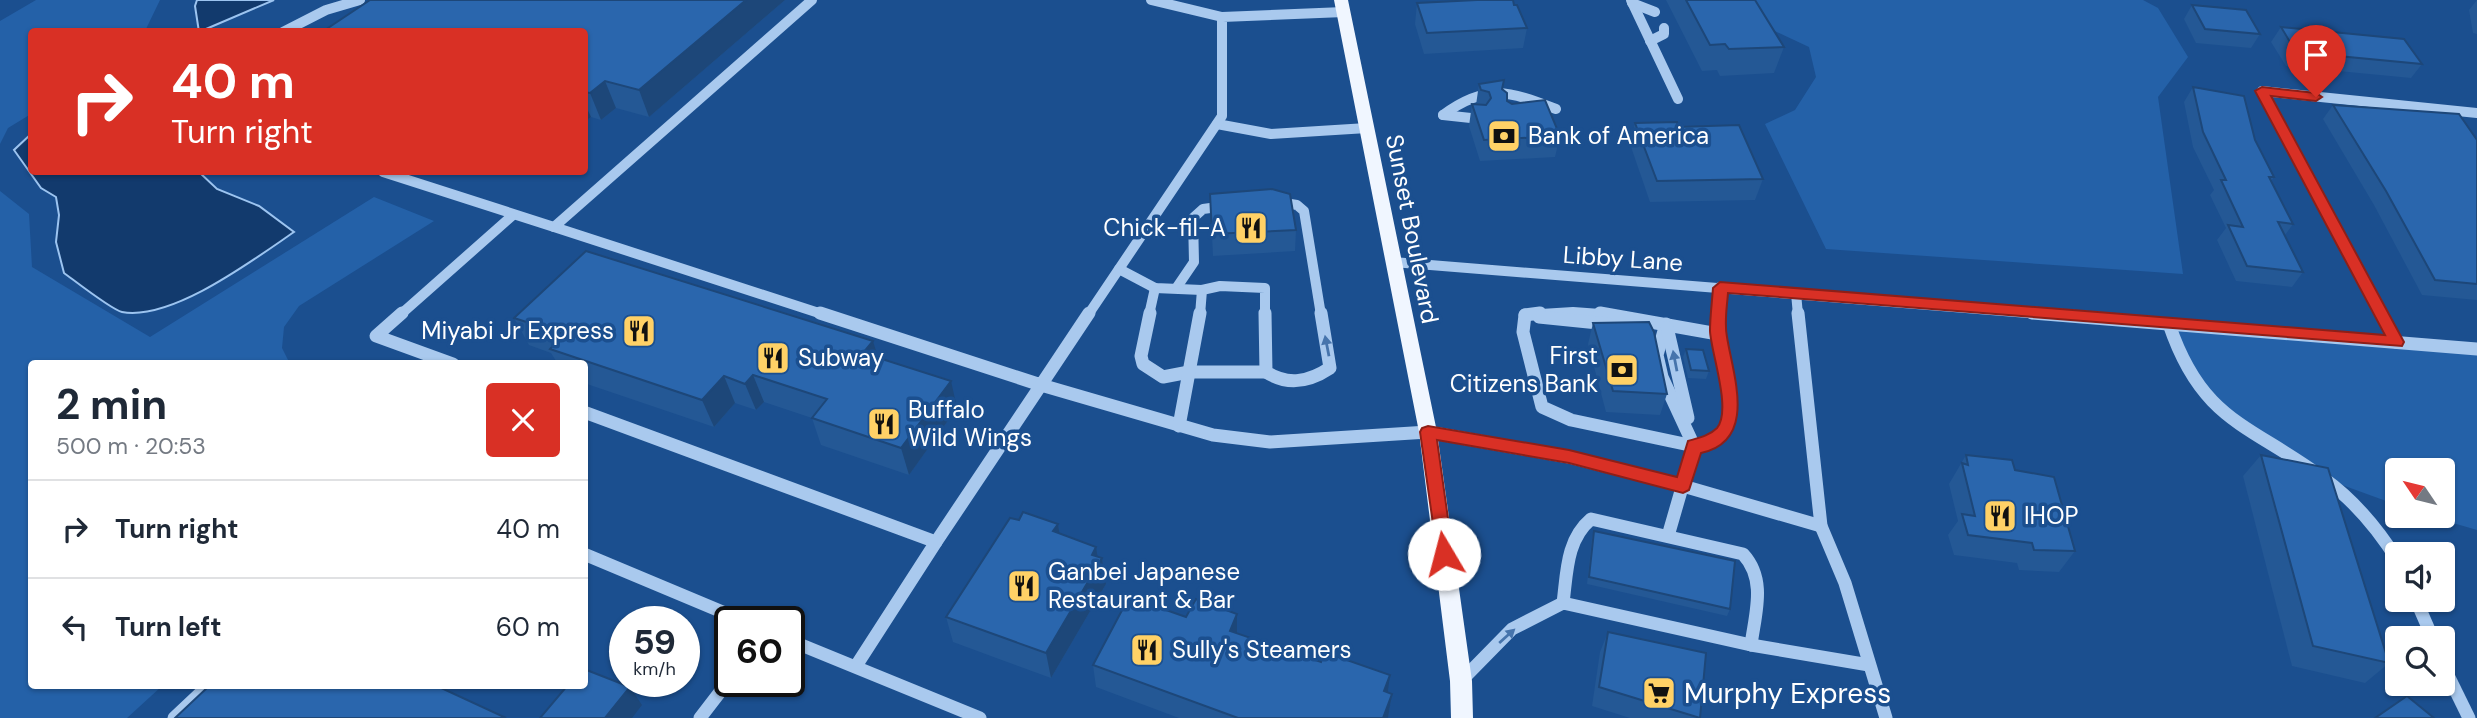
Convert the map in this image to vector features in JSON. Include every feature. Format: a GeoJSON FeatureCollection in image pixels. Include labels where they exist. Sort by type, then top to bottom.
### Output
{"type":"FeatureCollection","features":[{"type":"Feature","properties":{"kind":"main road","name":"Sunset Boulevard"},"geometry":{"type":"LineString","coordinates":[[1343,6],[1428,432],[1461,681],[1462,718]]}},
{"type":"Feature","properties":{"kind":"street"},"geometry":{"type":"LineString","coordinates":[[292,28],[326,10],[360,0]]}},
{"type":"Feature","properties":{"kind":"street"},"geometry":{"type":"LineString","coordinates":[[554,227],[812,0]]}},
{"type":"Feature","properties":{"kind":"street"},"geometry":{"type":"LineString","coordinates":[[1151,0],[1222,17],[1343,6]]}},
{"type":"Feature","properties":{"kind":"street"},"geometry":{"type":"LineString","coordinates":[[1631,2],[1655,12]]}},
{"type":"Feature","properties":{"kind":"street"},"geometry":{"type":"LineString","coordinates":[[1631,2],[1678,99]]}},
{"type":"Feature","properties":{"kind":"street"},"geometry":{"type":"LineString","coordinates":[[856,666],[936,542],[1223,116],[1222,17]]}},
{"type":"Feature","properties":{"kind":"street"},"geometry":{"type":"LineString","coordinates":[[1650,41],[1664,34],[1664,28]]}},
{"type":"Feature","properties":{"kind":"street"},"geometry":{"type":"LineString","coordinates":[[1443,115],[1462,99],[1479,92],[1508,91],[1556,109]]}},
{"type":"Feature","properties":{"kind":"street"},"geometry":{"type":"LineString","coordinates":[[2396,342],[2262,91],[2477,113]]}},
{"type":"Feature","properties":{"kind":"street"},"geometry":{"type":"LineString","coordinates":[[1503,99],[1556,109]]}},
{"type":"Feature","properties":{"kind":"street"},"geometry":{"type":"LineString","coordinates":[[1518,107],[1556,109]]}},
{"type":"Feature","properties":{"kind":"street"},"geometry":{"type":"LineString","coordinates":[[1531,113],[1556,109]]}},
{"type":"Feature","properties":{"kind":"street"},"geometry":{"type":"LineString","coordinates":[[1443,115],[1478,112],[1443,115]]}},
{"type":"Feature","properties":{"kind":"street"},"geometry":{"type":"LineString","coordinates":[[1217,124],[1271,134],[1367,128]]}},
{"type":"Feature","properties":{"kind":"street"},"geometry":{"type":"LineString","coordinates":[[392,175],[1041,385],[1213,435],[1270,442],[1428,432],[1569,457],[1683,486],[1821,526]]}},
{"type":"Feature","properties":{"kind":"street"},"geometry":{"type":"LineString","coordinates":[[1155,288],[1141,356],[1143,364],[1163,377],[1189,372],[1266,372],[1287,382],[1320,376],[1330,368],[1304,211],[1297,205],[1271,203]]}},
{"type":"Feature","properties":{"kind":"street"},"geometry":{"type":"LineString","coordinates":[[1177,287],[1194,262],[1193,218],[1197,211],[1206,207],[1232,205]]}},
{"type":"Feature","properties":{"kind":"street"},"geometry":{"type":"LineString","coordinates":[[442,360],[376,336],[513,215]]}},
{"type":"Feature","properties":{"kind":"street","name":"Libby Lane"},"geometry":{"type":"LineString","coordinates":[[1394,262],[2477,349]]}},
{"type":"Feature","properties":{"kind":"street"},"geometry":{"type":"LineString","coordinates":[[1119,270],[1155,288],[1265,288],[1266,372]]}},
{"type":"Feature","properties":{"kind":"street"},"geometry":{"type":"LineString","coordinates":[[1525,315],[1523,332],[1542,407],[1571,420],[1702,446],[1723,432],[1730,418],[1726,372],[1718,334],[1720,288]]}},
{"type":"Feature","properties":{"kind":"street"},"geometry":{"type":"LineString","coordinates":[[1179,426],[1199,327],[1202,290]]}},
{"type":"Feature","properties":{"kind":"street"},"geometry":{"type":"LineString","coordinates":[[1796,293],[1821,526],[1845,583],[1886,718]]}},
{"type":"Feature","properties":{"kind":"street"},"geometry":{"type":"LineString","coordinates":[[1668,536],[1694,446],[1662,377],[1657,355],[1666,324],[1718,334]]}},
{"type":"Feature","properties":{"kind":"street"},"geometry":{"type":"LineString","coordinates":[[2169,324],[2181,358],[2214,404],[2240,427],[2323,478],[2377,530],[2385,542]]}},
{"type":"Feature","properties":{"kind":"street"},"geometry":{"type":"LineString","coordinates":[[588,413],[936,542]]}},
{"type":"Feature","properties":{"kind":"street"},"geometry":{"type":"LineString","coordinates":[[1563,603],[1574,536],[1582,525],[1591,519],[1668,536],[1743,554],[1754,562],[1759,578],[1751,645]]}},
{"type":"Feature","properties":{"kind":"street"},"geometry":{"type":"LineString","coordinates":[[588,556],[714,608]]}},
{"type":"Feature","properties":{"kind":"street"},"geometry":{"type":"LineString","coordinates":[[1461,681],[1512,629],[1563,603],[1751,645],[1869,665]]}},
{"type":"Feature","properties":{"kind":"street"},"geometry":{"type":"LineString","coordinates":[[805,646],[980,718]]}},
{"type":"Feature","properties":{"kind":"street"},"geometry":{"type":"LineString","coordinates":[[174,718],[205,689]]}},
{"type":"Feature","properties":{"kind":"street"},"geometry":{"type":"LineString","coordinates":[[2455,689],[2469,718]]}},
{"type":"Feature","properties":{"kind":"street"},"geometry":{"type":"LineString","coordinates":[[700,718],[716,697]]}},
{"type":"Feature","properties":{"kind":"lane"},"geometry":{"type":"LineString","coordinates":[[1525,315],[1595,324],[1666,324]]}},
{"type":"Feature","properties":{"kind":"shaded area"},"geometry":{"type":"Polygon","coordinates":[[[36,0],[160,0],[146,28],[28,28],[28,116],[8,128],[0,144],[0,21],[36,0]]]}},
{"type":"Feature","properties":{"kind":"shaded area"},"geometry":{"type":"Polygon","coordinates":[[[197,0],[274,0],[208,28],[198,28],[195,6],[197,0]]]}},
{"type":"Feature","properties":{"kind":"shaded area"},"geometry":{"type":"Polygon","coordinates":[[[1749,0],[2143,0],[2158,8],[2188,57],[2158,97],[2183,274],[1826,249],[1765,124],[1795,110],[1816,77],[1809,47],[1762,25],[1749,0]]]}},
{"type":"Feature","properties":{"kind":"shaded area"},"geometry":{"type":"Polygon","coordinates":[[[28,137],[28,170],[14,150],[28,137]]]}},
{"type":"Feature","properties":{"kind":"shaded area"},"geometry":{"type":"Polygon","coordinates":[[[32,175],[202,175],[217,189],[259,206],[294,232],[235,272],[188,298],[142,312],[122,312],[64,273],[56,242],[59,215],[56,197],[41,188],[32,175]]]}},
{"type":"Feature","properties":{"kind":"shaded area"},"geometry":{"type":"Polygon","coordinates":[[[0,191],[29,214],[32,267],[150,337],[374,197],[434,221],[299,306],[284,327],[282,348],[288,360],[28,360],[28,689],[159,689],[127,718],[0,718],[0,191]]]}},
{"type":"Feature","properties":{"kind":"shaded area"},"geometry":{"type":"Polygon","coordinates":[[[2169,324],[2477,349],[2477,530],[2455,524],[2455,458],[2385,458],[2385,501],[2323,478],[2214,404],[2169,324]]]}},
{"type":"Feature","properties":{"kind":"building"},"geometry":{"type":"Polygon","coordinates":[[[370,0],[746,0],[639,90],[605,81],[588,93],[588,28],[328,28],[370,0]]]}},
{"type":"Feature","properties":{"kind":"building"},"geometry":{"type":"Polygon","coordinates":[[[1513,0],[1527,28],[1427,33],[1417,3],[1513,0]]]}},
{"type":"Feature","properties":{"kind":"building"},"geometry":{"type":"Polygon","coordinates":[[[1686,0],[1755,0],[1784,47],[1729,49],[1725,44],[1710,45],[1686,0]]]}},
{"type":"Feature","properties":{"kind":"building"},"geometry":{"type":"Polygon","coordinates":[[[2192,5],[2246,10],[2260,34],[2205,29],[2192,5]]]}},
{"type":"Feature","properties":{"kind":"building"},"geometry":{"type":"Polygon","coordinates":[[[2281,27],[2404,39],[2422,64],[2296,52],[2281,27]]]}},
{"type":"Feature","properties":{"kind":"building"},"geometry":{"type":"Polygon","coordinates":[[[1504,80],[1502,89],[1507,93],[1507,101],[1512,104],[1545,100],[1560,136],[1484,140],[1472,104],[1486,105],[1491,98],[1489,92],[1481,90],[1479,84],[1504,80]]]}},
{"type":"Feature","properties":{"kind":"building"},"geometry":{"type":"Polygon","coordinates":[[[2193,87],[2244,96],[2255,140],[2274,177],[2269,177],[2293,224],[2278,222],[2303,272],[2247,266],[2228,225],[2243,227],[2221,180],[2226,180],[2203,132],[2193,87]]]}},
{"type":"Feature","properties":{"kind":"building"},"geometry":{"type":"Polygon","coordinates":[[[2333,105],[2459,114],[2477,140],[2477,284],[2435,280],[2386,191],[2333,105]]]}},
{"type":"Feature","properties":{"kind":"building"},"geometry":{"type":"Polygon","coordinates":[[[1677,122],[1678,127],[1739,125],[1763,179],[1657,181],[1635,123],[1677,122]]]}},
{"type":"Feature","properties":{"kind":"building"},"geometry":{"type":"Polygon","coordinates":[[[1272,189],[1290,194],[1296,230],[1212,234],[1210,194],[1272,189]]]}},
{"type":"Feature","properties":{"kind":"building"},"geometry":{"type":"Polygon","coordinates":[[[586,251],[873,341],[863,353],[951,381],[901,448],[812,418],[827,399],[753,375],[745,384],[724,376],[702,400],[550,349],[564,334],[514,318],[586,251]]]}},
{"type":"Feature","properties":{"kind":"building"},"geometry":{"type":"Polygon","coordinates":[[[1649,322],[1654,332],[1667,394],[1613,391],[1593,323],[1649,322]]]}},
{"type":"Feature","properties":{"kind":"building"},"geometry":{"type":"Polygon","coordinates":[[[1686,349],[1703,350],[1709,371],[1691,370],[1686,349]]]}},
{"type":"Feature","properties":{"kind":"building"},"geometry":{"type":"Polygon","coordinates":[[[1966,455],[2012,460],[2015,470],[2054,477],[2075,551],[2034,550],[2032,543],[1968,535],[1962,514],[1975,516],[1962,463],[1968,465],[1966,455]]]}},
{"type":"Feature","properties":{"kind":"building"},"geometry":{"type":"Polygon","coordinates":[[[2261,455],[2328,468],[2385,650],[2385,662],[2313,646],[2261,455]]]}},
{"type":"Feature","properties":{"kind":"building"},"geometry":{"type":"Polygon","coordinates":[[[1023,512],[1058,524],[1053,531],[1096,547],[1092,555],[1102,558],[1046,653],[946,617],[1010,518],[1019,520],[1023,512]]]}},
{"type":"Feature","properties":{"kind":"building"},"geometry":{"type":"Polygon","coordinates":[[[1594,531],[1735,561],[1730,609],[1589,577],[1594,531]]]}},
{"type":"Feature","properties":{"kind":"building"},"geometry":{"type":"Polygon","coordinates":[[[1129,597],[1186,617],[1196,599],[1237,614],[1230,631],[1321,662],[1324,652],[1390,675],[1384,691],[1392,694],[1383,718],[1238,718],[1093,665],[1129,597]]]}},
{"type":"Feature","properties":{"kind":"building"},"geometry":{"type":"Polygon","coordinates":[[[1608,632],[1706,653],[1700,718],[1599,687],[1608,632]]]}},
{"type":"Feature","properties":{"kind":"building"},"geometry":{"type":"Polygon","coordinates":[[[588,671],[609,679],[609,697],[622,697],[605,718],[540,718],[564,689],[588,689],[588,671]]]}},
{"type":"Feature","properties":{"kind":"building"},"geometry":{"type":"Polygon","coordinates":[[[206,689],[443,689],[506,718],[175,718],[206,689]]]}},
{"type":"Feature","properties":{"kind":"building"},"geometry":{"type":"Polygon","coordinates":[[[2407,696],[2434,718],[2375,718],[2407,696]]]}},
{"type":"Feature","properties":{"kind":"place","name":"Bank of America"},"geometry":{"type":"Point","coordinates":[1504,136]}},
{"type":"Feature","properties":{"kind":"place","name":"Chick-fil-A"},"geometry":{"type":"Point","coordinates":[1251,228]}},
{"type":"Feature","properties":{"kind":"place","name":"Miyabi Jr Express"},"geometry":{"type":"Point","coordinates":[639,331]}},
{"type":"Feature","properties":{"kind":"place","name":"Subway"},"geometry":{"type":"Point","coordinates":[773,358]}},
{"type":"Feature","properties":{"kind":"place","name":"First Citizens Bank"},"geometry":{"type":"Point","coordinates":[1622,370]}},
{"type":"Feature","properties":{"kind":"place","name":"Buffalo Wild Wings"},"geometry":{"type":"Point","coordinates":[884,424]}},
{"type":"Feature","properties":{"kind":"place","name":"IHOP"},"geometry":{"type":"Point","coordinates":[2000,516]}},
{"type":"Feature","properties":{"kind":"place","name":"Ganbei Japanese Restaurant & Bar"},"geometry":{"type":"Point","coordinates":[1024,586]}},
{"type":"Feature","properties":{"kind":"place","name":"Sully's Steamers"},"geometry":{"type":"Point","coordinates":[1147,650]}},
{"type":"Feature","properties":{"kind":"place","name":"Murphy Express"},"geometry":{"type":"Point","coordinates":[1659,693]}},
{"type":"Feature","properties":{"kind":"route"},"geometry":{"type":"LineString","coordinates":[[1444,554],[1428,432],[1569,457],[1683,486],[1694,446],[1702,446],[1723,432],[1730,418],[1726,372],[1718,334],[1720,288],[2396,342],[2262,91],[2316,97]]}}]}
